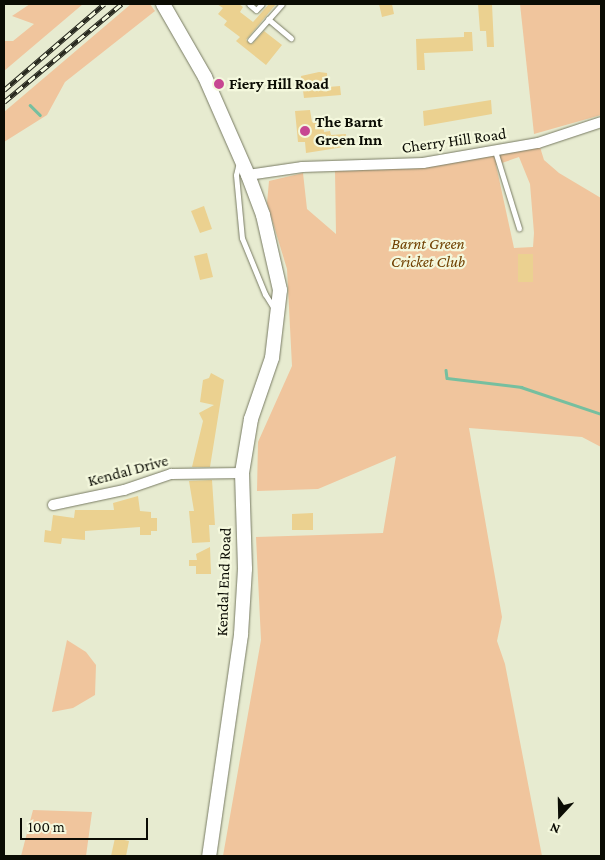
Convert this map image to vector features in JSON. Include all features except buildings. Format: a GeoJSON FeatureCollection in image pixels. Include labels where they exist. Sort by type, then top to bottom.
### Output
{"type":"FeatureCollection","features":[{"type":"Feature","properties":{"kind":"main road","name":"Kendal End Road"},"geometry":{"type":"LineString","coordinates":[[163,4],[205,77],[248,175],[277,264],[280,312],[272,358],[251,419],[242,472],[245,569],[240,635],[209,856]]}},
{"type":"Feature","properties":{"kind":"street","name":"Cherry Hill Road"},"geometry":{"type":"LineString","coordinates":[[248,175],[302,167],[423,163],[538,143],[601,122]]}},
{"type":"Feature","properties":{"kind":"street","name":"Kendal Drive"},"geometry":{"type":"LineString","coordinates":[[53,505],[124,490],[171,474],[242,472]]}},
{"type":"Feature","properties":{"kind":"lane"},"geometry":{"type":"LineString","coordinates":[[249,4],[256,10],[262,4]]}},
{"type":"Feature","properties":{"kind":"lane"},"geometry":{"type":"LineString","coordinates":[[250,40],[282,4]]}},
{"type":"Feature","properties":{"kind":"lane"},"geometry":{"type":"LineString","coordinates":[[268,19],[290,38]]}},
{"type":"Feature","properties":{"kind":"lane"},"geometry":{"type":"LineString","coordinates":[[495,151],[520,228]]}},
{"type":"Feature","properties":{"kind":"lane"},"geometry":{"type":"LineString","coordinates":[[240,156],[236,176],[242,238],[265,294],[274,310],[280,312]]}},
{"type":"Feature","properties":{"kind":"green space"},"geometry":{"type":"Polygon","coordinates":[[[30,4],[83,4],[4,71],[4,41],[13,41],[34,24],[12,16],[30,4]]]}},
{"type":"Feature","properties":{"kind":"green space"},"geometry":{"type":"Polygon","coordinates":[[[131,4],[150,4],[155,11],[65,82],[47,115],[4,142],[4,112],[131,4]]]}},
{"type":"Feature","properties":{"kind":"green space"},"geometry":{"type":"Polygon","coordinates":[[[520,4],[601,4],[601,115],[534,134],[520,4]]]}},
{"type":"Feature","properties":{"kind":"green space","name":"Barnt Green Cricket Club"},"geometry":{"type":"Polygon","coordinates":[[[540,147],[544,160],[559,173],[601,198],[601,447],[582,437],[469,428],[502,617],[497,641],[505,664],[542,856],[223,856],[261,640],[256,537],[383,533],[396,456],[318,489],[257,491],[258,442],[292,366],[287,269],[267,203],[269,181],[303,173],[307,209],[336,234],[335,171],[423,168],[540,147]],[[519,157],[496,165],[514,248],[533,247],[534,233],[530,184],[519,157]]]}},
{"type":"Feature","properties":{"kind":"green space"},"geometry":{"type":"Polygon","coordinates":[[[67,640],[86,652],[96,665],[95,695],[73,708],[52,712],[67,640]]]}},
{"type":"Feature","properties":{"kind":"green space"},"geometry":{"type":"Polygon","coordinates":[[[33,810],[92,812],[86,856],[21,856],[33,810]]]}},
{"type":"Feature","properties":{"kind":"waterway"},"geometry":{"type":"LineString","coordinates":[[30,105],[40,115]]}},
{"type":"Feature","properties":{"kind":"waterway"},"geometry":{"type":"LineString","coordinates":[[446,370],[447,378],[521,387],[601,414]]}},
{"type":"Feature","properties":{"kind":"railway"},"geometry":{"type":"LineString","coordinates":[[4,90],[104,4]]}},
{"type":"Feature","properties":{"kind":"railway"},"geometry":{"type":"LineString","coordinates":[[4,102],[121,4]]}},
{"type":"Feature","properties":{"kind":"place","name":"Fiery Hill Road"},"geometry":{"type":"Point","coordinates":[219,84]}},
{"type":"Feature","properties":{"kind":"place","name":"The Barnt Green Inn"},"geometry":{"type":"Point","coordinates":[305,131]}}]}
